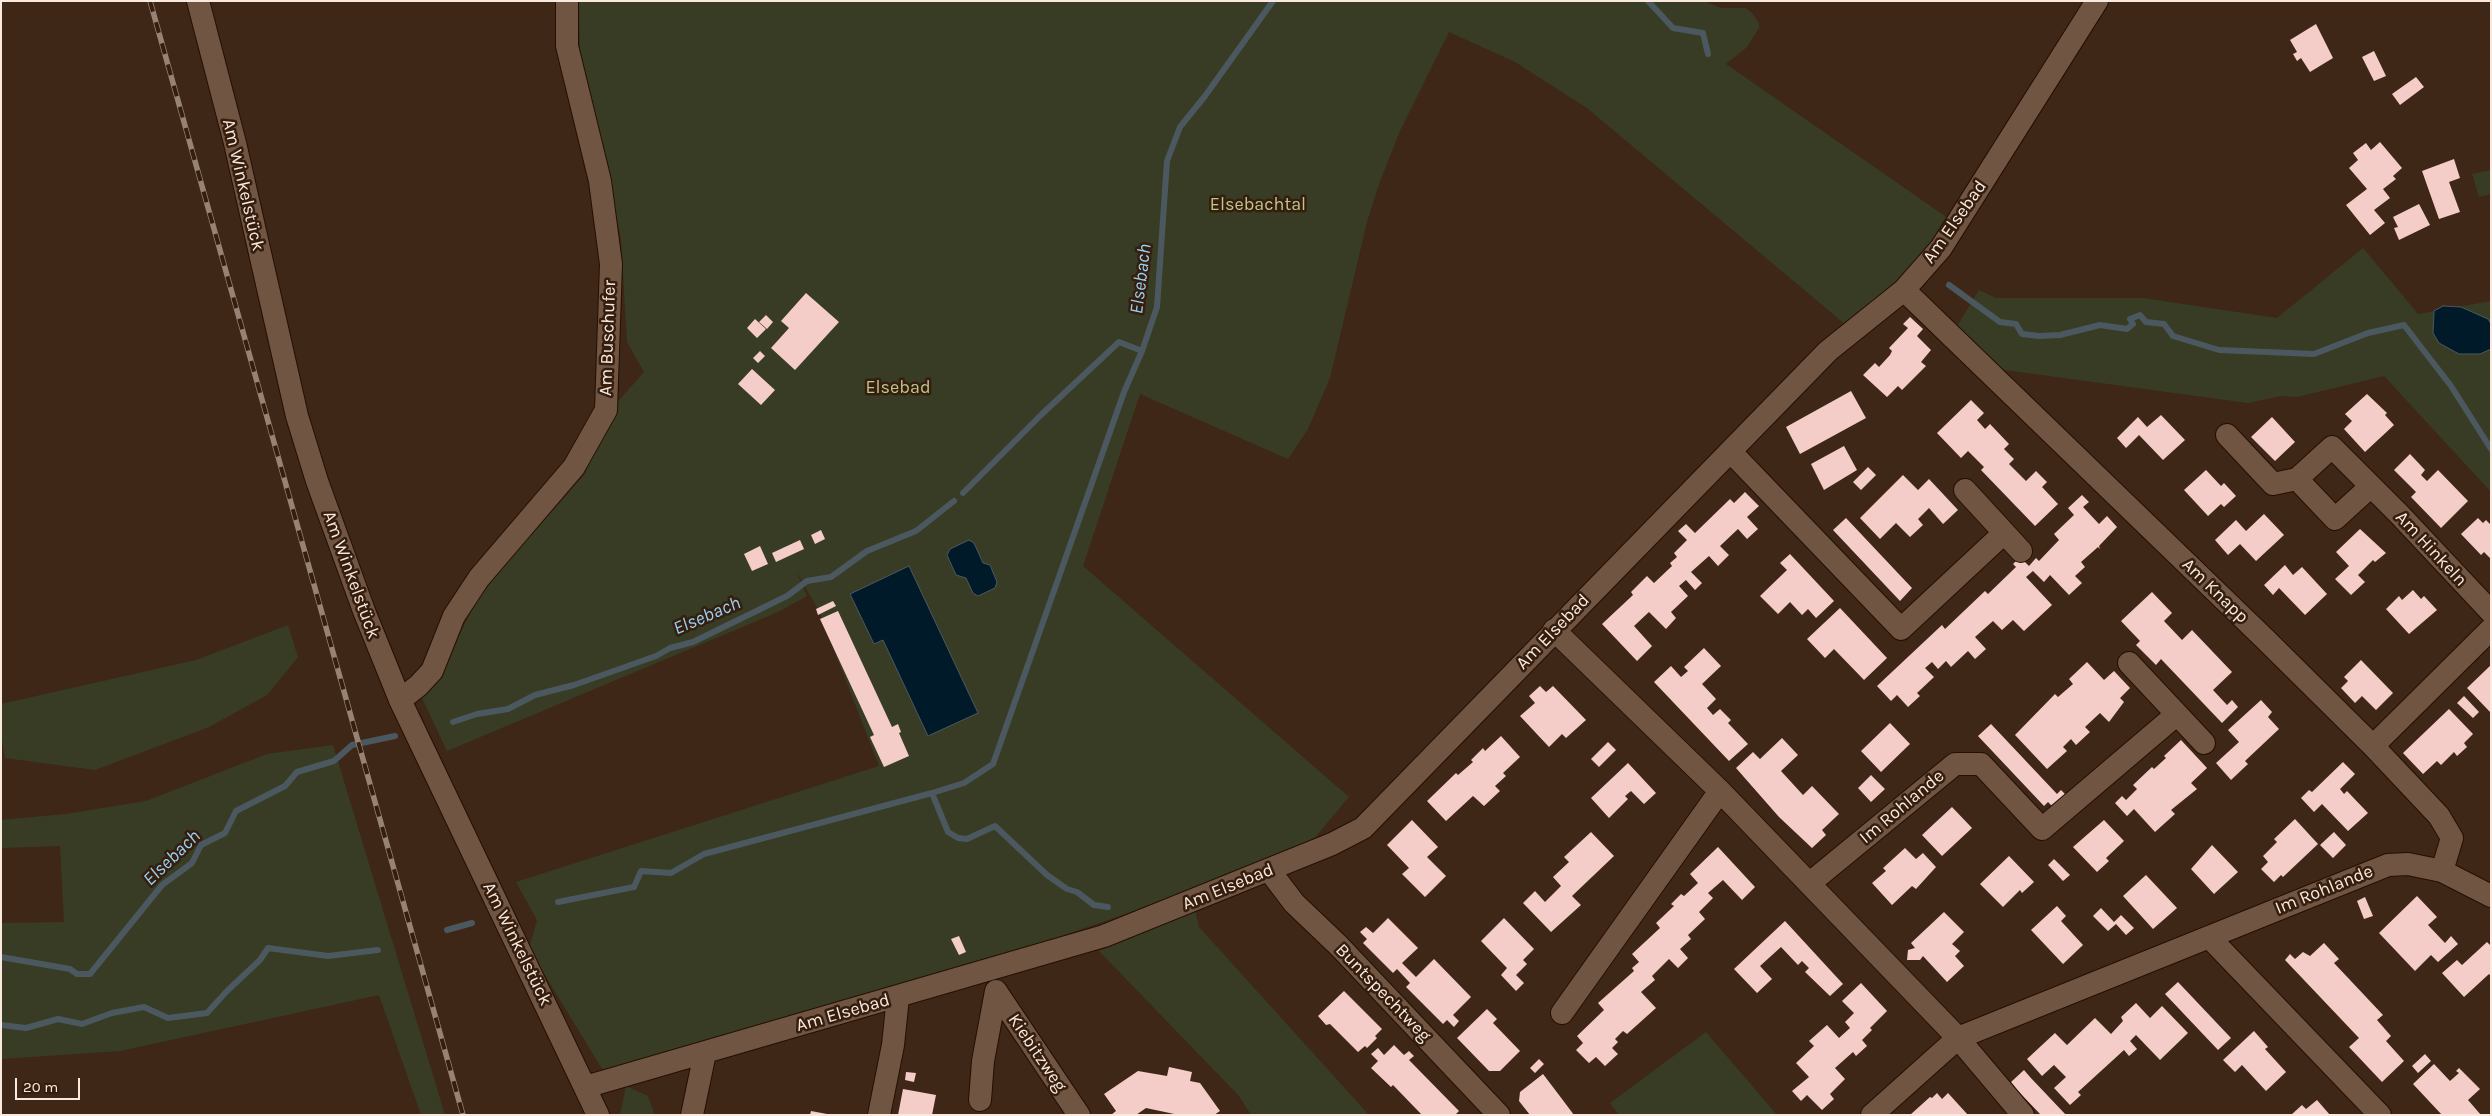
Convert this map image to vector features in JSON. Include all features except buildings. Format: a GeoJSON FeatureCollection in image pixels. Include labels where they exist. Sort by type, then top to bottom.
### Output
{"type":"FeatureCollection","features":[{"type":"Feature","properties":{"kind":"street","name":"Am Winkelstück"},"geometry":{"type":"LineString","coordinates":[[198,1],[234,144],[297,416],[320,491],[364,611],[400,700],[598,1115]]}},
{"type":"Feature","properties":{"kind":"street","name":"Am Buschufer"},"geometry":{"type":"LineString","coordinates":[[400,700],[418,686],[432,671],[454,616],[478,578],[574,467],[606,410],[611,264],[600,182],[567,46],[567,1]]}},
{"type":"Feature","properties":{"kind":"street","name":"Am Elsebad"},"geometry":{"type":"LineString","coordinates":[[585,1087],[898,997],[994,981],[1332,844],[1364,828],[1554,630],[1731,452],[1828,351],[1904,290],[1941,248],[2097,1]]}},
{"type":"Feature","properties":{"kind":"street","name":"Am Knapp"},"geometry":{"type":"LineString","coordinates":[[1904,290],[2373,746],[2439,816],[2452,838],[2442,872]]}},
{"type":"Feature","properties":{"kind":"street"},"geometry":{"type":"LineString","coordinates":[[2227,435],[2273,484],[2297,479],[2335,519],[2370,487]]}},
{"type":"Feature","properties":{"kind":"street","name":"Am Hinkeln"},"geometry":{"type":"LineString","coordinates":[[2297,479],[2332,447],[2399,514],[2491,612]]}},
{"type":"Feature","properties":{"kind":"street"},"geometry":{"type":"LineString","coordinates":[[1731,452],[1901,629],[2004,533]]}},
{"type":"Feature","properties":{"kind":"street"},"geometry":{"type":"LineString","coordinates":[[1965,490],[2021,551]]}},
{"type":"Feature","properties":{"kind":"street"},"geometry":{"type":"LineString","coordinates":[[2373,746],[2491,629]]}},
{"type":"Feature","properties":{"kind":"street"},"geometry":{"type":"LineString","coordinates":[[1554,630],[1720,791],[1810,883],[1958,1038],[2022,1115]]}},
{"type":"Feature","properties":{"kind":"street"},"geometry":{"type":"LineString","coordinates":[[2129,663],[2204,743]]}},
{"type":"Feature","properties":{"kind":"street","name":"Im Rohlande"},"geometry":{"type":"LineString","coordinates":[[1810,883],[1955,764],[1982,764],[2042,829],[2176,715]]}},
{"type":"Feature","properties":{"kind":"street"},"geometry":{"type":"LineString","coordinates":[[1562,1013],[1720,791]]}},
{"type":"Feature","properties":{"kind":"street","name":"Im Rohlande"},"geometry":{"type":"LineString","coordinates":[[1872,1115],[1958,1038],[2388,865],[2408,864],[2442,872]]}},
{"type":"Feature","properties":{"kind":"street","name":"Buntspechtweg"},"geometry":{"type":"LineString","coordinates":[[1269,870],[1294,904],[1339,946],[1499,1115]]}},
{"type":"Feature","properties":{"kind":"street"},"geometry":{"type":"LineString","coordinates":[[2442,872],[2491,896]]}},
{"type":"Feature","properties":{"kind":"street"},"geometry":{"type":"LineString","coordinates":[[2209,936],[2380,1115]]}},
{"type":"Feature","properties":{"kind":"street","name":"Kiebitzweg"},"geometry":{"type":"LineString","coordinates":[[980,1100],[983,1061],[994,981]]}},
{"type":"Feature","properties":{"kind":"street","name":"Kiebitzweg"},"geometry":{"type":"LineString","coordinates":[[994,981],[1079,1115]]}},
{"type":"Feature","properties":{"kind":"street"},"geometry":{"type":"LineString","coordinates":[[879,1115],[893,1045],[898,997]]}},
{"type":"Feature","properties":{"kind":"street"},"geometry":{"type":"LineString","coordinates":[[692,1115],[705,1053]]}},
{"type":"Feature","properties":{"kind":"green space"},"geometry":{"type":"Polygon","coordinates":[[[579,1],[1703,1],[1721,8],[1746,8],[1759,23],[1759,28],[1746,48],[1726,64],[1952,221],[1918,267],[1846,325],[1587,108],[1515,62],[1449,32],[1400,131],[1379,184],[1367,222],[1330,378],[1308,429],[1288,459],[1140,394],[1083,566],[1349,797],[1302,853],[900,992],[607,1077],[529,949],[537,920],[516,882],[879,766],[819,611],[796,571],[807,596],[778,612],[447,751],[421,696],[455,644],[487,579],[534,532],[585,474],[609,412],[644,372],[627,342],[621,239],[580,49],[579,1]]]}},
{"type":"Feature","properties":{"kind":"green space"},"geometry":{"type":"Polygon","coordinates":[[[2491,170],[2491,194],[2479,197],[2472,174],[2491,170]]]}},
{"type":"Feature","properties":{"kind":"green space"},"geometry":{"type":"Polygon","coordinates":[[[2363,248],[2418,314],[2491,301],[2491,492],[2384,376],[2297,397],[2281,396],[2248,403],[1990,368],[1940,310],[1958,325],[1979,290],[1996,298],[2143,298],[2277,318],[2363,248]]]}},
{"type":"Feature","properties":{"kind":"green space"},"geometry":{"type":"Polygon","coordinates":[[[288,625],[298,657],[267,695],[209,727],[95,770],[5,758],[1,733],[1,704],[196,660],[288,625]]]}},
{"type":"Feature","properties":{"kind":"green space"},"geometry":{"type":"Polygon","coordinates":[[[333,745],[445,1115],[421,1115],[379,995],[120,1051],[1,1059],[1,923],[64,922],[60,846],[1,848],[1,820],[66,814],[146,801],[267,754],[333,745]]]}},
{"type":"Feature","properties":{"kind":"green space"},"geometry":{"type":"Polygon","coordinates":[[[1195,910],[1199,927],[1369,1115],[1251,1115],[1239,1096],[1099,951],[1195,910]]]}},
{"type":"Feature","properties":{"kind":"green space"},"geometry":{"type":"Polygon","coordinates":[[[1706,1032],[1777,1115],[1619,1115],[1610,1103],[1706,1032]]]}},
{"type":"Feature","properties":{"kind":"green space"},"geometry":{"type":"Polygon","coordinates":[[[626,1086],[648,1096],[655,1115],[620,1115],[626,1086]]]}},
{"type":"Feature","properties":{"kind":"water"},"geometry":{"type":"Polygon","coordinates":[[[2443,306],[2461,307],[2488,319],[2491,324],[2491,349],[2480,354],[2459,354],[2439,343],[2433,333],[2434,311],[2443,306]]]}},
{"type":"Feature","properties":{"kind":"water"},"geometry":{"type":"Polygon","coordinates":[[[969,540],[974,543],[983,563],[990,565],[997,582],[995,588],[978,596],[973,593],[966,578],[956,575],[947,555],[950,549],[969,540]]]}},
{"type":"Feature","properties":{"kind":"water"},"geometry":{"type":"Polygon","coordinates":[[[909,566],[978,713],[928,736],[883,640],[874,644],[850,594],[909,566]]]}},
{"type":"Feature","properties":{"kind":"waterway"},"geometry":{"type":"LineString","coordinates":[[558,902],[634,887],[641,871],[671,873],[704,854],[964,783],[993,764],[1124,392],[1142,351],[1157,307],[1167,161],[1180,127],[1205,96],[1273,1]]}},
{"type":"Feature","properties":{"kind":"waterway"},"geometry":{"type":"LineString","coordinates":[[1648,1],[1673,28],[1703,33],[1708,54]]}},
{"type":"Feature","properties":{"kind":"waterway"},"geometry":{"type":"LineString","coordinates":[[1949,285],[2000,322],[2016,324],[2022,334],[2039,336],[2060,335],[2100,325],[2127,329],[2133,324],[2130,319],[2140,315],[2146,322],[2164,324],[2173,336],[2219,350],[2314,354],[2368,333],[2404,325],[2451,386],[2491,449]]}},
{"type":"Feature","properties":{"kind":"waterway","name":"Elsebach"},"geometry":{"type":"LineString","coordinates":[[963,493],[1042,414],[1119,342],[1142,351]]}},
{"type":"Feature","properties":{"kind":"waterway","name":"Elsebach"},"geometry":{"type":"LineString","coordinates":[[453,722],[477,714],[508,709],[535,695],[574,685],[656,656],[670,648],[693,642],[787,596],[807,581],[831,577],[867,551],[916,531],[954,501]]}},
{"type":"Feature","properties":{"kind":"waterway","name":"Elsebach"},"geometry":{"type":"LineString","coordinates":[[1,957],[70,969],[77,974],[90,974],[162,885],[192,863],[201,845],[225,833],[236,811],[285,786],[297,772],[334,761],[352,745],[395,736]]}},
{"type":"Feature","properties":{"kind":"waterway"},"geometry":{"type":"LineString","coordinates":[[932,793],[948,832],[958,838],[967,839],[995,826],[1047,875],[1067,889],[1077,892],[1094,905],[1108,907]]}},
{"type":"Feature","properties":{"kind":"waterway"},"geometry":{"type":"LineString","coordinates":[[447,930],[472,923]]}},
{"type":"Feature","properties":{"kind":"waterway"},"geometry":{"type":"LineString","coordinates":[[1,1025],[26,1028],[58,1019],[82,1024],[112,1013],[144,1007],[168,1018],[207,1013],[260,960],[268,948],[328,956],[378,950]]}},
{"type":"Feature","properties":{"kind":"railway"},"geometry":{"type":"LineString","coordinates":[[150,1],[463,1115]]}},
{"type":"Feature","properties":{"kind":"park label","name":"Elsebachtal"},"geometry":{"type":"Point","coordinates":[1258,205]}},
{"type":"Feature","properties":{"kind":"park label","name":"Elsebad"},"geometry":{"type":"Point","coordinates":[898,388]}}]}
